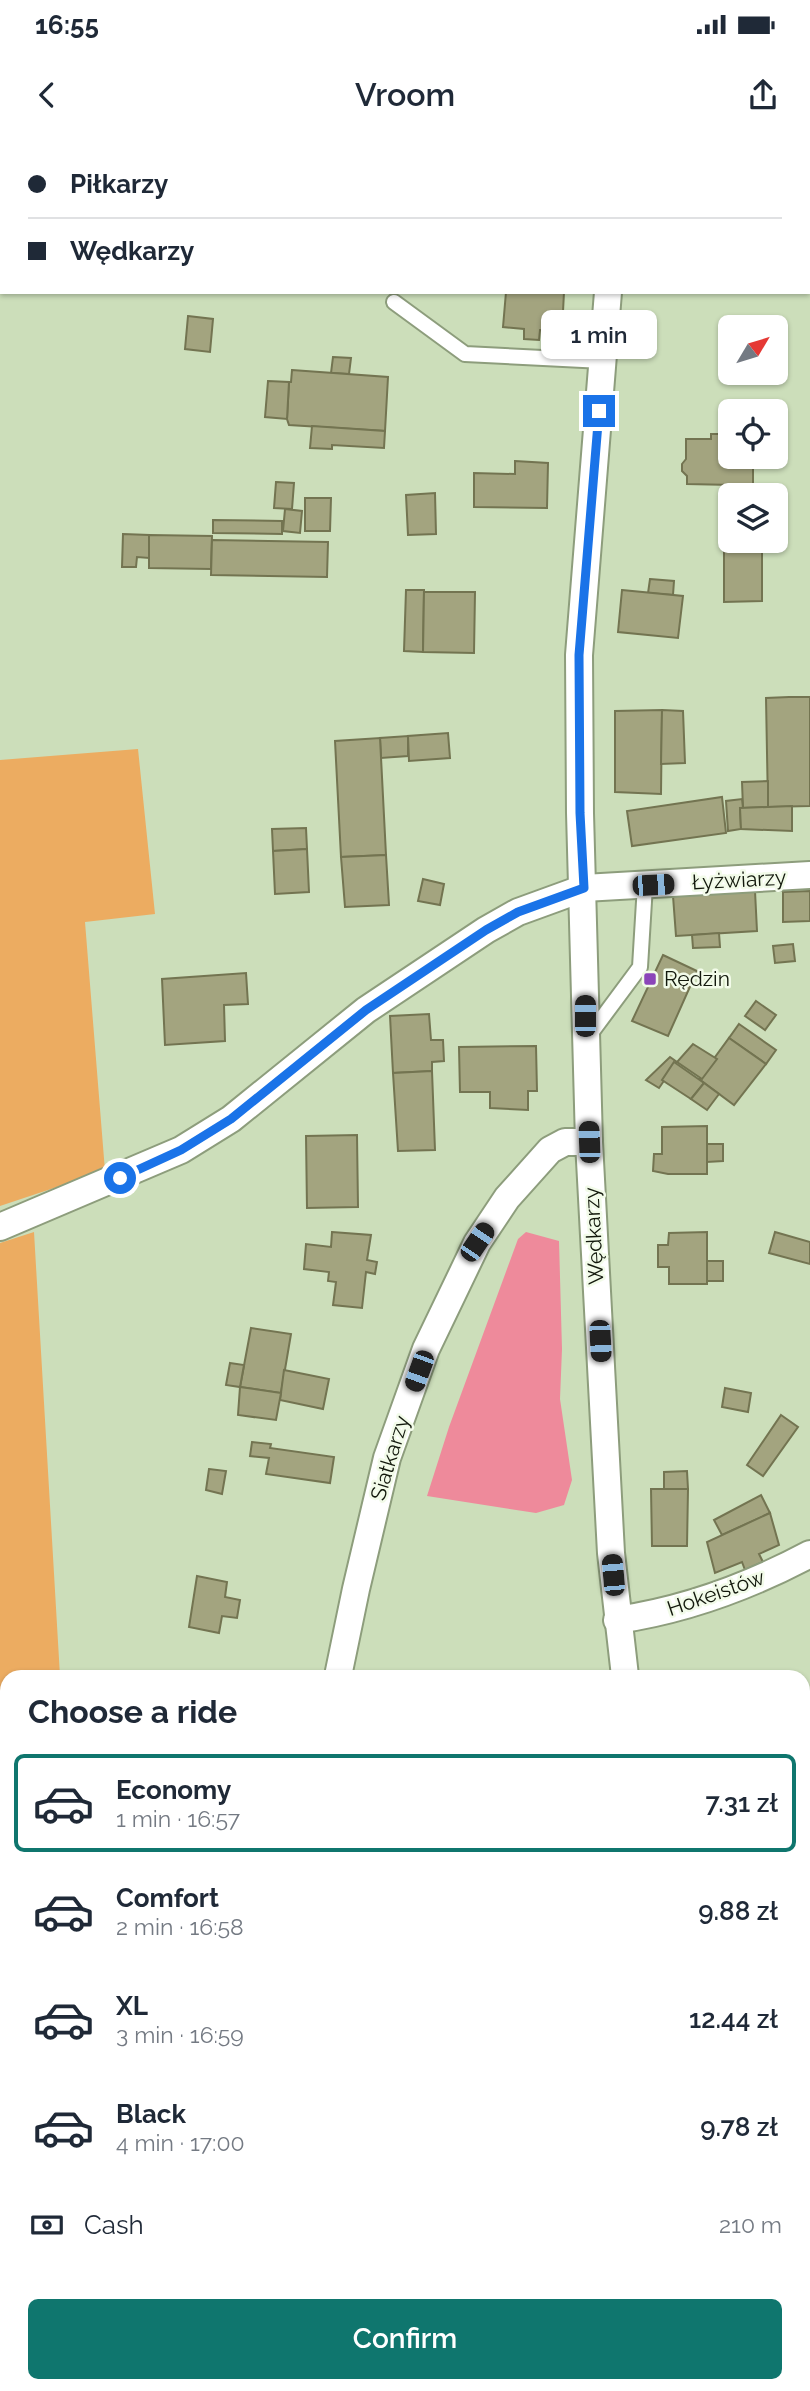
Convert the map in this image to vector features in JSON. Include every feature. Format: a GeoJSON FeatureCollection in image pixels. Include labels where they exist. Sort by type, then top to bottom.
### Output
{"type":"FeatureCollection","features":[{"type":"Feature","properties":{"kind":"street","name":"Wędkarzy"},"geometry":{"type":"LineString","coordinates":[[608,294],[579,655],[580,813],[589,1142],[611,1553],[624,1670]]}},
{"type":"Feature","properties":{"kind":"street","name":"Łyżwiarzy"},"geometry":{"type":"LineString","coordinates":[[0,1227],[181,1150],[231,1119],[366,1010],[486,930],[518,912],[584,888],[810,876]]}},
{"type":"Feature","properties":{"kind":"street","name":"Siatkarzy"},"geometry":{"type":"LineString","coordinates":[[339,1670],[387,1458],[426,1349],[477,1242],[507,1198],[550,1150],[565,1142],[589,1142]]}},
{"type":"Feature","properties":{"kind":"street","name":"Hokeistów"},"geometry":{"type":"LineString","coordinates":[[617,1620],[645,1616],[741,1588],[810,1554]]}},
{"type":"Feature","properties":{"kind":"lane"},"geometry":{"type":"LineString","coordinates":[[394,302],[465,354],[603,362]]}},
{"type":"Feature","properties":{"kind":"lane"},"geometry":{"type":"LineString","coordinates":[[585,1041],[640,967],[645,885]]}},
{"type":"Feature","properties":{"kind":"shaded area"},"geometry":{"type":"Polygon","coordinates":[[[138,749],[155,914],[85,922],[105,1171],[0,1206],[0,760],[138,749]]]}},
{"type":"Feature","properties":{"kind":"shaded area"},"geometry":{"type":"Polygon","coordinates":[[[34,1232],[60,1670],[0,1670],[0,1243],[34,1232]]]}},
{"type":"Feature","properties":{"kind":"shaded area"},"geometry":{"type":"Polygon","coordinates":[[[526,1232],[559,1241],[562,1349],[560,1399],[572,1480],[564,1505],[536,1513],[427,1496],[449,1427],[518,1239],[526,1232]]]}},
{"type":"Feature","properties":{"kind":"building"},"geometry":{"type":"Polygon","coordinates":[[[506,294],[564,294],[562,331],[540,330],[539,340],[524,339],[524,329],[503,327],[506,294]]]}},
{"type":"Feature","properties":{"kind":"building"},"geometry":{"type":"Polygon","coordinates":[[[188,316],[213,319],[210,352],[185,349],[188,316]]]}},
{"type":"Feature","properties":{"kind":"building"},"geometry":{"type":"Polygon","coordinates":[[[333,357],[351,358],[349,374],[331,373],[333,357]]]}},
{"type":"Feature","properties":{"kind":"building"},"geometry":{"type":"Polygon","coordinates":[[[292,370],[388,377],[385,431],[289,425],[289,382],[292,370]]]}},
{"type":"Feature","properties":{"kind":"building"},"geometry":{"type":"Polygon","coordinates":[[[268,381],[289,382],[287,419],[265,417],[268,381]]]}},
{"type":"Feature","properties":{"kind":"building"},"geometry":{"type":"Polygon","coordinates":[[[312,426],[385,431],[384,448],[332,445],[332,449],[310,448],[312,426]]]}},
{"type":"Feature","properties":{"kind":"building"},"geometry":{"type":"Polygon","coordinates":[[[711,434],[718,434],[718,469],[753,469],[753,483],[687,484],[687,476],[682,471],[682,464],[686,459],[686,439],[711,439],[711,434]]]}},
{"type":"Feature","properties":{"kind":"building"},"geometry":{"type":"Polygon","coordinates":[[[515,461],[548,463],[547,508],[474,507],[474,473],[515,474],[515,461]]]}},
{"type":"Feature","properties":{"kind":"building"},"geometry":{"type":"Polygon","coordinates":[[[276,482],[294,483],[292,509],[274,508],[276,482]]]}},
{"type":"Feature","properties":{"kind":"building"},"geometry":{"type":"Polygon","coordinates":[[[435,493],[436,534],[408,535],[406,495],[435,493]]]}},
{"type":"Feature","properties":{"kind":"building"},"geometry":{"type":"Polygon","coordinates":[[[305,498],[331,498],[330,531],[305,531],[305,498]]]}},
{"type":"Feature","properties":{"kind":"building"},"geometry":{"type":"Polygon","coordinates":[[[285,509],[302,511],[300,533],[283,531],[285,509]]]}},
{"type":"Feature","properties":{"kind":"building"},"geometry":{"type":"Polygon","coordinates":[[[213,520],[282,521],[282,534],[213,533],[213,520]]]}},
{"type":"Feature","properties":{"kind":"building"},"geometry":{"type":"Polygon","coordinates":[[[123,534],[149,535],[149,558],[137,557],[136,567],[122,567],[123,534]]]}},
{"type":"Feature","properties":{"kind":"building"},"geometry":{"type":"Polygon","coordinates":[[[149,535],[212,536],[211,569],[149,568],[149,535]]]}},
{"type":"Feature","properties":{"kind":"building"},"geometry":{"type":"Polygon","coordinates":[[[212,540],[328,542],[327,577],[211,575],[212,540]]]}},
{"type":"Feature","properties":{"kind":"building"},"geometry":{"type":"Polygon","coordinates":[[[724,553],[762,553],[762,601],[724,602],[724,553]]]}},
{"type":"Feature","properties":{"kind":"building"},"geometry":{"type":"Polygon","coordinates":[[[650,579],[674,581],[673,595],[648,593],[650,579]]]}},
{"type":"Feature","properties":{"kind":"building"},"geometry":{"type":"Polygon","coordinates":[[[406,590],[424,590],[423,652],[404,651],[406,590]]]}},
{"type":"Feature","properties":{"kind":"building"},"geometry":{"type":"Polygon","coordinates":[[[622,590],[683,596],[678,638],[618,632],[622,590]]]}},
{"type":"Feature","properties":{"kind":"building"},"geometry":{"type":"Polygon","coordinates":[[[424,592],[475,592],[474,653],[423,652],[424,592]]]}},
{"type":"Feature","properties":{"kind":"building"},"geometry":{"type":"Polygon","coordinates":[[[810,697],[810,806],[768,807],[766,698],[810,697]]]}},
{"type":"Feature","properties":{"kind":"building"},"geometry":{"type":"Polygon","coordinates":[[[662,710],[661,794],[615,792],[615,711],[662,710]]]}},
{"type":"Feature","properties":{"kind":"building"},"geometry":{"type":"Polygon","coordinates":[[[662,710],[683,711],[685,763],[661,764],[662,710]]]}},
{"type":"Feature","properties":{"kind":"building"},"geometry":{"type":"Polygon","coordinates":[[[448,733],[450,758],[409,761],[408,736],[448,733]]]}},
{"type":"Feature","properties":{"kind":"building"},"geometry":{"type":"Polygon","coordinates":[[[408,736],[408,756],[381,758],[380,738],[408,736]]]}},
{"type":"Feature","properties":{"kind":"building"},"geometry":{"type":"Polygon","coordinates":[[[380,738],[386,855],[341,857],[335,741],[380,738]]]}},
{"type":"Feature","properties":{"kind":"building"},"geometry":{"type":"Polygon","coordinates":[[[768,781],[768,807],[743,808],[742,782],[768,781]]]}},
{"type":"Feature","properties":{"kind":"building"},"geometry":{"type":"Polygon","coordinates":[[[722,797],[726,833],[632,846],[627,811],[722,797]]]}},
{"type":"Feature","properties":{"kind":"building"},"geometry":{"type":"Polygon","coordinates":[[[742,799],[741,829],[728,831],[726,801],[742,799]]]}},
{"type":"Feature","properties":{"kind":"building"},"geometry":{"type":"Polygon","coordinates":[[[792,806],[792,831],[741,829],[740,808],[792,806]]]}},
{"type":"Feature","properties":{"kind":"building"},"geometry":{"type":"Polygon","coordinates":[[[306,828],[307,849],[273,851],[272,829],[306,828]]]}},
{"type":"Feature","properties":{"kind":"building"},"geometry":{"type":"Polygon","coordinates":[[[307,849],[309,892],[275,894],[273,851],[307,849]]]}},
{"type":"Feature","properties":{"kind":"building"},"geometry":{"type":"Polygon","coordinates":[[[386,855],[389,905],[345,907],[341,857],[386,855]]]}},
{"type":"Feature","properties":{"kind":"building"},"geometry":{"type":"Polygon","coordinates":[[[423,879],[444,884],[440,905],[418,901],[423,879]]]}},
{"type":"Feature","properties":{"kind":"building"},"geometry":{"type":"Polygon","coordinates":[[[755,891],[757,931],[676,936],[673,896],[755,891]]]}},
{"type":"Feature","properties":{"kind":"building"},"geometry":{"type":"Polygon","coordinates":[[[810,891],[810,921],[783,922],[783,892],[810,891]]]}},
{"type":"Feature","properties":{"kind":"building"},"geometry":{"type":"Polygon","coordinates":[[[719,933],[720,947],[693,948],[692,935],[719,933]]]}},
{"type":"Feature","properties":{"kind":"building"},"geometry":{"type":"Polygon","coordinates":[[[793,944],[795,961],[775,963],[773,946],[793,944]]]}},
{"type":"Feature","properties":{"kind":"building"},"geometry":{"type":"Polygon","coordinates":[[[663,955],[697,971],[668,1036],[632,1021],[663,955]]]}},
{"type":"Feature","properties":{"kind":"building"},"geometry":{"type":"Polygon","coordinates":[[[246,973],[248,1004],[224,1005],[225,1041],[165,1045],[162,979],[246,973]]]}},
{"type":"Feature","properties":{"kind":"building"},"geometry":{"type":"Polygon","coordinates":[[[756,1001],[776,1015],[765,1030],[745,1016],[756,1001]]]}},
{"type":"Feature","properties":{"kind":"building"},"geometry":{"type":"Polygon","coordinates":[[[429,1014],[431,1040],[443,1040],[444,1061],[432,1062],[432,1071],[393,1073],[390,1016],[429,1014]]]}},
{"type":"Feature","properties":{"kind":"building"},"geometry":{"type":"Polygon","coordinates":[[[739,1024],[776,1050],[766,1064],[729,1038],[739,1024]]]}},
{"type":"Feature","properties":{"kind":"building"},"geometry":{"type":"Polygon","coordinates":[[[729,1038],[766,1064],[734,1105],[699,1079],[729,1038]]]}},
{"type":"Feature","properties":{"kind":"building"},"geometry":{"type":"Polygon","coordinates":[[[693,1044],[717,1059],[702,1079],[677,1062],[693,1044]]]}},
{"type":"Feature","properties":{"kind":"building"},"geometry":{"type":"Polygon","coordinates":[[[536,1046],[537,1091],[528,1091],[528,1110],[490,1108],[490,1092],[460,1092],[459,1047],[536,1046]]]}},
{"type":"Feature","properties":{"kind":"building"},"geometry":{"type":"Polygon","coordinates":[[[670,1057],[677,1062],[659,1088],[646,1080],[670,1057]]]}},
{"type":"Feature","properties":{"kind":"building"},"geometry":{"type":"Polygon","coordinates":[[[674,1062],[704,1083],[691,1099],[662,1080],[674,1062]]]}},
{"type":"Feature","properties":{"kind":"building"},"geometry":{"type":"Polygon","coordinates":[[[432,1071],[435,1150],[398,1151],[393,1073],[432,1071]]]}},
{"type":"Feature","properties":{"kind":"building"},"geometry":{"type":"Polygon","coordinates":[[[704,1083],[719,1094],[707,1110],[691,1099],[704,1083]]]}},
{"type":"Feature","properties":{"kind":"building"},"geometry":{"type":"Polygon","coordinates":[[[707,1126],[707,1174],[668,1174],[653,1171],[654,1154],[662,1154],[662,1127],[707,1126]]]}},
{"type":"Feature","properties":{"kind":"building"},"geometry":{"type":"Polygon","coordinates":[[[357,1135],[358,1207],[307,1208],[306,1136],[357,1135]]]}},
{"type":"Feature","properties":{"kind":"building"},"geometry":{"type":"Polygon","coordinates":[[[707,1144],[723,1144],[723,1161],[707,1162],[707,1144]]]}},
{"type":"Feature","properties":{"kind":"building"},"geometry":{"type":"Polygon","coordinates":[[[332,1232],[371,1235],[367,1260],[377,1262],[375,1274],[366,1272],[362,1308],[333,1305],[336,1282],[328,1281],[329,1272],[304,1269],[306,1244],[331,1247],[332,1232]]]}},
{"type":"Feature","properties":{"kind":"building"},"geometry":{"type":"Polygon","coordinates":[[[707,1232],[707,1284],[669,1284],[669,1267],[658,1267],[658,1245],[668,1245],[669,1233],[707,1232]]]}},
{"type":"Feature","properties":{"kind":"building"},"geometry":{"type":"Polygon","coordinates":[[[775,1232],[810,1242],[810,1264],[769,1253],[775,1232]]]}},
{"type":"Feature","properties":{"kind":"building"},"geometry":{"type":"Polygon","coordinates":[[[707,1261],[723,1261],[723,1281],[707,1281],[707,1261]]]}},
{"type":"Feature","properties":{"kind":"building"},"geometry":{"type":"Polygon","coordinates":[[[251,1328],[291,1334],[281,1393],[240,1387],[251,1328]]]}},
{"type":"Feature","properties":{"kind":"building"},"geometry":{"type":"Polygon","coordinates":[[[230,1363],[244,1365],[240,1387],[226,1385],[230,1363]]]}},
{"type":"Feature","properties":{"kind":"building"},"geometry":{"type":"Polygon","coordinates":[[[284,1370],[329,1379],[323,1409],[280,1400],[284,1370]]]}},
{"type":"Feature","properties":{"kind":"building"},"geometry":{"type":"Polygon","coordinates":[[[240,1387],[281,1393],[276,1420],[238,1415],[240,1387]]]}},
{"type":"Feature","properties":{"kind":"building"},"geometry":{"type":"Polygon","coordinates":[[[725,1388],[751,1393],[748,1412],[722,1407],[725,1388]]]}},
{"type":"Feature","properties":{"kind":"building"},"geometry":{"type":"Polygon","coordinates":[[[781,1415],[798,1427],[763,1476],[747,1465],[781,1415]]]}},
{"type":"Feature","properties":{"kind":"building"},"geometry":{"type":"Polygon","coordinates":[[[252,1442],[271,1444],[270,1448],[334,1457],[330,1483],[266,1474],[269,1458],[250,1456],[252,1442]]]}},
{"type":"Feature","properties":{"kind":"building"},"geometry":{"type":"Polygon","coordinates":[[[209,1469],[226,1471],[222,1494],[206,1490],[209,1469]]]}},
{"type":"Feature","properties":{"kind":"building"},"geometry":{"type":"Polygon","coordinates":[[[687,1471],[688,1489],[664,1489],[664,1472],[687,1471]]]}},
{"type":"Feature","properties":{"kind":"building"},"geometry":{"type":"Polygon","coordinates":[[[651,1489],[688,1489],[687,1546],[652,1546],[651,1489]]]}},
{"type":"Feature","properties":{"kind":"building"},"geometry":{"type":"Polygon","coordinates":[[[761,1495],[770,1513],[722,1535],[714,1520],[761,1495]]]}},
{"type":"Feature","properties":{"kind":"building"},"geometry":{"type":"Polygon","coordinates":[[[770,1513],[779,1545],[759,1554],[763,1562],[745,1570],[742,1562],[715,1573],[707,1542],[770,1513]]]}},
{"type":"Feature","properties":{"kind":"building"},"geometry":{"type":"Polygon","coordinates":[[[197,1576],[227,1582],[225,1597],[240,1600],[237,1618],[222,1616],[219,1633],[189,1627],[197,1576]]]}},
{"type":"Feature","properties":{"kind":"place","name":"Rędzin"},"geometry":{"type":"Point","coordinates":[650,979]}},
{"type":"Feature","properties":{"kind":"route"},"geometry":{"type":"LineString","coordinates":[[120,1178],[181,1150],[231,1119],[366,1010],[486,930],[518,912],[584,888],[580,813],[579,655],[599,411]]}}]}
